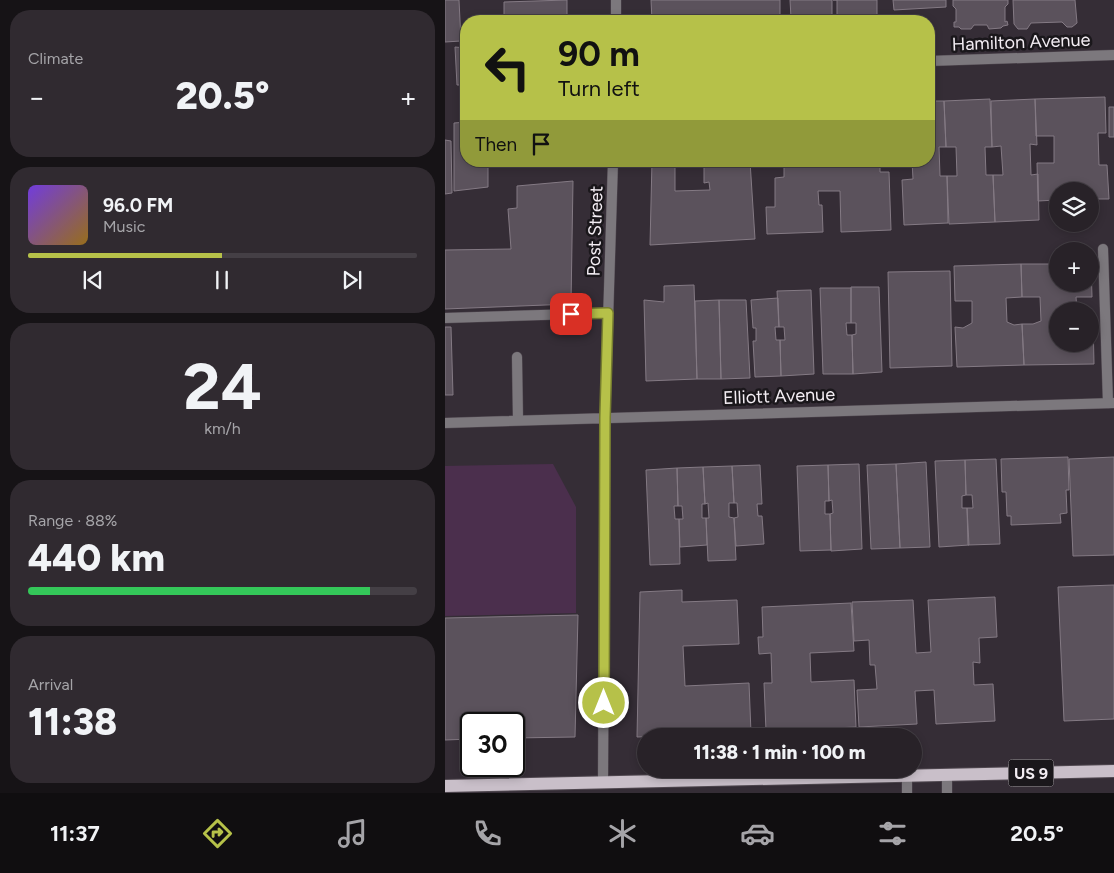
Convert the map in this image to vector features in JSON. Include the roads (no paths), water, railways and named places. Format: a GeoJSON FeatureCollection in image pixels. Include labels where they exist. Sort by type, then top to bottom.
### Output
{"type":"FeatureCollection","features":[{"type":"Feature","properties":{"kind":"main road","name":"US 9"},"geometry":{"type":"LineString","coordinates":[[922,775],[1114,771]]}},
{"type":"Feature","properties":{"kind":"main road","name":"US 9"},"geometry":{"type":"LineString","coordinates":[[445,786],[492,789],[603,782],[806,778]]}},
{"type":"Feature","properties":{"kind":"street"},"geometry":{"type":"LineString","coordinates":[[616,0],[616,15]]}},
{"type":"Feature","properties":{"kind":"street","name":"Hamilton Avenue"},"geometry":{"type":"LineString","coordinates":[[935,61],[1114,55]]}},
{"type":"Feature","properties":{"kind":"street","name":"Post Street"},"geometry":{"type":"LineString","coordinates":[[603,782],[605,417],[613,167]]}},
{"type":"Feature","properties":{"kind":"street"},"geometry":{"type":"LineString","coordinates":[[1103,249],[1111,403]]}},
{"type":"Feature","properties":{"kind":"street"},"geometry":{"type":"LineString","coordinates":[[445,318],[608,313]]}},
{"type":"Feature","properties":{"kind":"street"},"geometry":{"type":"LineString","coordinates":[[517,357],[518,420]]}},
{"type":"Feature","properties":{"kind":"street","name":"Elliott Avenue"},"geometry":{"type":"LineString","coordinates":[[445,423],[1111,403]]}},
{"type":"Feature","properties":{"kind":"street"},"geometry":{"type":"LineString","coordinates":[[947,774],[947,793]]}},
{"type":"Feature","properties":{"kind":"street"},"geometry":{"type":"LineString","coordinates":[[907,778],[907,793]]}}]}
